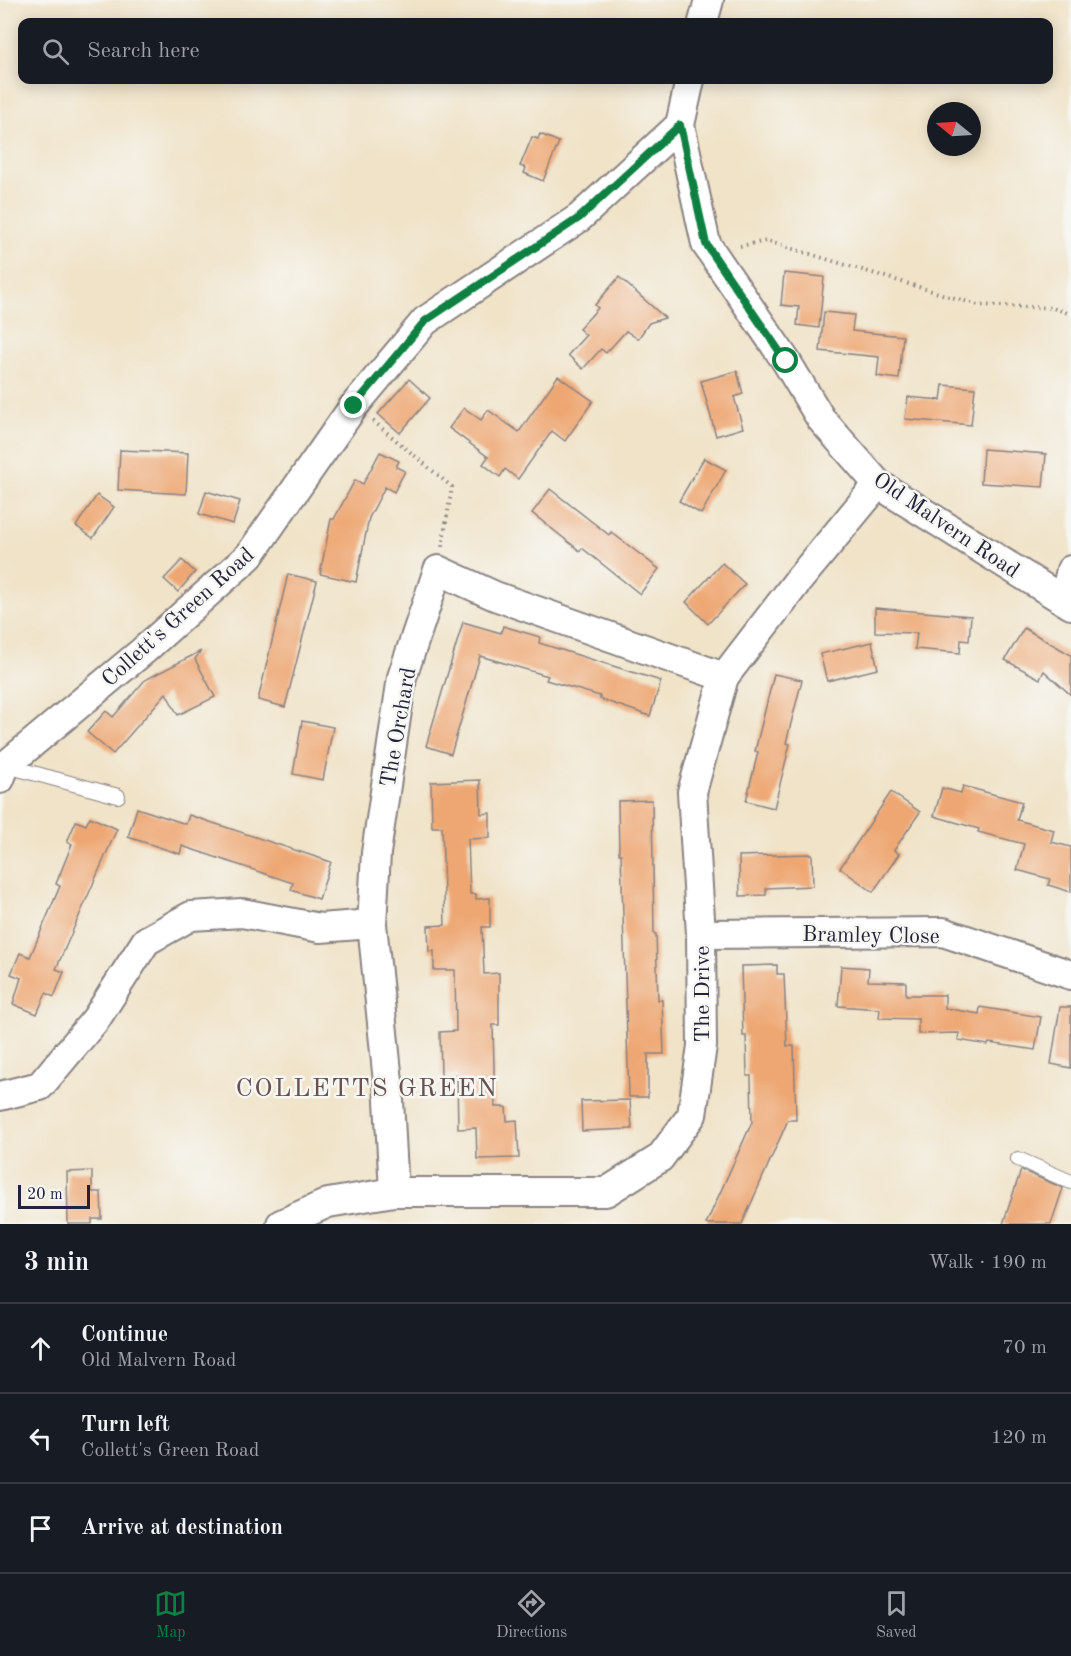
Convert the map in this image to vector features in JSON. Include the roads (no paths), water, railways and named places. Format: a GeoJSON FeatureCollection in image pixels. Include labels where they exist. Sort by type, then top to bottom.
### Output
{"type":"FeatureCollection","features":[{"type":"Feature","properties":{"kind":"street"},"geometry":{"type":"LineString","coordinates":[[705,18],[709,0]]}},
{"type":"Feature","properties":{"kind":"street","name":"Old Malvern Road"},"geometry":{"type":"LineString","coordinates":[[689,84],[680,125],[706,244],[786,361],[821,419],[878,484],[1067,602]]}},
{"type":"Feature","properties":{"kind":"street","name":"Collett's Green Road"},"geometry":{"type":"LineString","coordinates":[[3,772],[249,556],[354,406],[425,321],[579,218],[680,125]]}},
{"type":"Feature","properties":{"kind":"street","name":"The Drive"},"geometry":{"type":"LineString","coordinates":[[281,1224],[328,1203],[394,1192],[606,1192],[660,1158],[692,1115],[702,1046],[701,934],[692,792],[724,676],[797,582],[878,484]]}},
{"type":"Feature","properties":{"kind":"street","name":"The Orchard"},"geometry":{"type":"LineString","coordinates":[[394,1192],[388,1082],[372,924],[376,854],[402,677],[438,570],[495,596],[724,676]]}},
{"type":"Feature","properties":{"kind":"street"},"geometry":{"type":"LineString","coordinates":[[1067,602],[1071,570]]}},
{"type":"Feature","properties":{"kind":"street"},"geometry":{"type":"LineString","coordinates":[[0,1096],[40,1086],[96,1019],[146,941],[190,915],[242,913],[320,928],[372,924]]}},
{"type":"Feature","properties":{"kind":"street","name":"Bramley Close"},"geometry":{"type":"LineString","coordinates":[[701,934],[943,932],[1071,975]]}},
{"type":"Feature","properties":{"kind":"lane"},"geometry":{"type":"LineString","coordinates":[[3,772],[118,796]]}},
{"type":"Feature","properties":{"kind":"lane"},"geometry":{"type":"LineString","coordinates":[[1018,1159],[1071,1182]]}},
{"type":"Feature","properties":{"kind":"district","name":"COLLETTS GREEN"},"geometry":{"type":"Point","coordinates":[367,1087]}}]}
